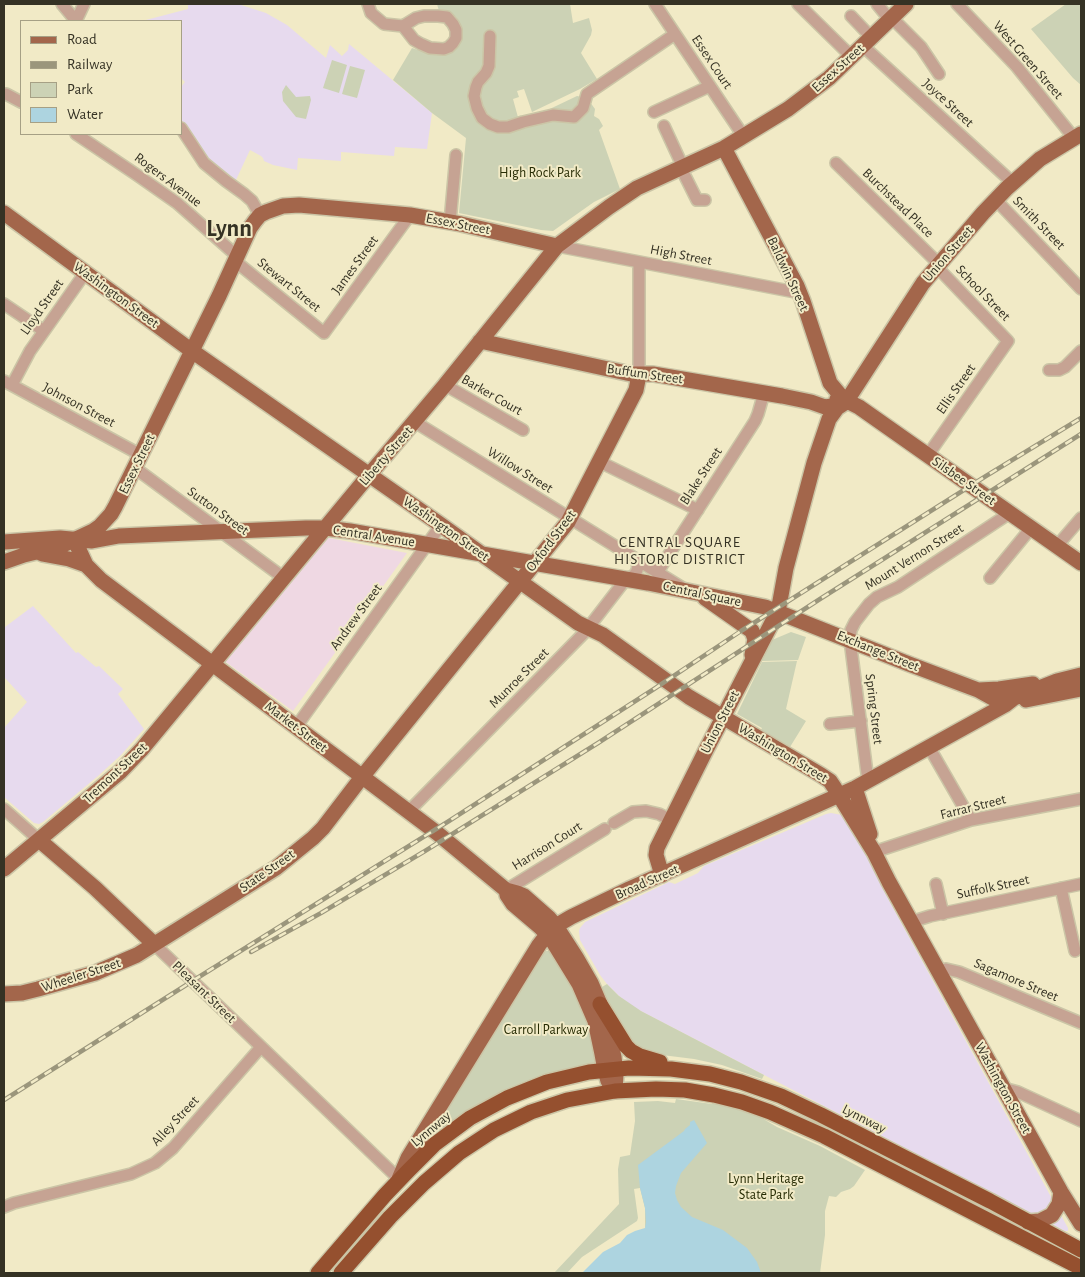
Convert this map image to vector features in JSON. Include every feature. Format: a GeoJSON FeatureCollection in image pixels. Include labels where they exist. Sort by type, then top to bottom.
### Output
{"type":"FeatureCollection","features":[{"type":"Feature","properties":{"kind":"highway"},"geometry":{"type":"LineString","coordinates":[[600,1004],[621,1040],[634,1053],[710,1074]]}},
{"type":"Feature","properties":{"kind":"highway","name":"Lynnway"},"geometry":{"type":"LineString","coordinates":[[318,1273],[400,1179],[446,1135],[470,1118],[520,1092],[547,1082],[582,1074],[609,1063],[710,1074],[753,1086],[794,1102],[963,1188],[1035,1221],[1081,1250]]}},
{"type":"Feature","properties":{"kind":"highway"},"geometry":{"type":"LineString","coordinates":[[341,1273],[406,1200],[450,1160],[470,1145],[506,1123],[572,1098],[641,1089],[685,1090],[728,1098],[770,1112],[817,1133],[1081,1268]]}},
{"type":"Feature","properties":{"kind":"main road","name":"Essex Street"},"geometry":{"type":"LineString","coordinates":[[115,508],[250,228],[260,215],[274,208],[290,205],[410,215],[557,246],[637,188],[724,148],[803,98],[829,78],[906,4]]}},
{"type":"Feature","properties":{"kind":"main road","name":"Union Street"},"geometry":{"type":"LineString","coordinates":[[662,875],[656,853],[657,848],[750,664],[771,609],[780,601],[786,568],[814,463],[821,445],[840,419],[846,402],[914,296],[938,265],[1013,182],[1040,159],[1078,136]]}},
{"type":"Feature","properties":{"kind":"main road","name":"Baldwin Street"},"geometry":{"type":"LineString","coordinates":[[724,148],[800,294],[831,385],[846,402]]}},
{"type":"Feature","properties":{"kind":"main road","name":"Washington Street"},"geometry":{"type":"LineString","coordinates":[[4,213],[192,351],[484,554],[578,622],[602,635],[682,693],[824,777],[832,784],[874,852],[1003,1088],[1081,1224]]}},
{"type":"Feature","properties":{"kind":"main road","name":"Liberty Street"},"geometry":{"type":"LineString","coordinates":[[212,664],[446,385],[557,246]]}},
{"type":"Feature","properties":{"kind":"main road","name":"Buffum Street"},"geometry":{"type":"LineString","coordinates":[[480,341],[629,374],[653,374],[764,393],[828,407],[846,402]]}},
{"type":"Feature","properties":{"kind":"main road","name":"Oxford Street"},"geometry":{"type":"LineString","coordinates":[[362,777],[570,519],[636,390],[639,375]]}},
{"type":"Feature","properties":{"kind":"main road","name":"Silsbee Street"},"geometry":{"type":"LineString","coordinates":[[846,402],[859,407],[1081,563]]}},
{"type":"Feature","properties":{"kind":"main road"},"geometry":{"type":"LineString","coordinates":[[115,508],[111,528],[114,534],[119,536]]}},
{"type":"Feature","properties":{"kind":"main road"},"geometry":{"type":"LineString","coordinates":[[74,539],[97,528],[115,508]]}},
{"type":"Feature","properties":{"kind":"main road","name":"Central Avenue"},"geometry":{"type":"LineString","coordinates":[[22,548],[51,538],[92,541],[119,536],[325,528],[626,578]]}},
{"type":"Feature","properties":{"kind":"main road"},"geometry":{"type":"LineString","coordinates":[[4,536],[22,548]]}},
{"type":"Feature","properties":{"kind":"main road","name":"Market Street"},"geometry":{"type":"LineString","coordinates":[[74,539],[86,565],[100,580],[447,841],[506,890],[524,896],[549,918],[552,931],[564,948]]}},
{"type":"Feature","properties":{"kind":"main road"},"geometry":{"type":"LineString","coordinates":[[4,542],[22,548]]}},
{"type":"Feature","properties":{"kind":"main road"},"geometry":{"type":"LineString","coordinates":[[4,562],[22,548]]}},
{"type":"Feature","properties":{"kind":"main road","name":"Market Street"},"geometry":{"type":"LineString","coordinates":[[22,548],[36,554],[52,555],[86,565]]}},
{"type":"Feature","properties":{"kind":"main road","name":"Central Square"},"geometry":{"type":"LineString","coordinates":[[626,578],[771,609]]}},
{"type":"Feature","properties":{"kind":"main road"},"geometry":{"type":"LineString","coordinates":[[693,592],[752,630],[755,643],[750,664]]}},
{"type":"Feature","properties":{"kind":"main road","name":"Exchange Street"},"geometry":{"type":"LineString","coordinates":[[771,609],[978,690],[1005,705]]}},
{"type":"Feature","properties":{"kind":"main road","name":"Tremont Street"},"geometry":{"type":"LineString","coordinates":[[4,868],[120,772],[172,714],[212,664]]}},
{"type":"Feature","properties":{"kind":"main road","name":"Broad Street"},"geometry":{"type":"LineString","coordinates":[[400,1179],[408,1158],[539,945],[552,931],[571,917],[862,784],[1019,696],[1057,681],[1081,675]]}},
{"type":"Feature","properties":{"kind":"main road","name":"Exchange Street"},"geometry":{"type":"LineString","coordinates":[[978,690],[1057,681]]}},
{"type":"Feature","properties":{"kind":"main road","name":"Broad Street"},"geometry":{"type":"LineString","coordinates":[[1005,705],[1081,689]]}},
{"type":"Feature","properties":{"kind":"main road","name":"State Street"},"geometry":{"type":"LineString","coordinates":[[154,944],[260,878],[290,857],[323,828],[362,777]]}},
{"type":"Feature","properties":{"kind":"main road","name":"Washington Street"},"geometry":{"type":"LineString","coordinates":[[862,784],[865,818],[874,852]]}},
{"type":"Feature","properties":{"kind":"main road","name":"Pleasant Street"},"geometry":{"type":"LineString","coordinates":[[39,840],[95,888],[154,944]]}},
{"type":"Feature","properties":{"kind":"main road","name":"Wheeler Street"},"geometry":{"type":"LineString","coordinates":[[4,994],[38,990],[95,974],[137,955],[154,944]]}},
{"type":"Feature","properties":{"kind":"main road"},"geometry":{"type":"LineString","coordinates":[[564,948],[588,978],[600,1004],[609,1032],[609,1063]]}},
{"type":"Feature","properties":{"kind":"main road"},"geometry":{"type":"LineString","coordinates":[[564,948],[589,1004],[609,1063],[615,1091]]}},
{"type":"Feature","properties":{"kind":"main road"},"geometry":{"type":"LineString","coordinates":[[1035,1221],[1052,1215],[1059,1204],[1061,1192]]}},
{"type":"Feature","properties":{"kind":"street"},"geometry":{"type":"LineString","coordinates":[[62,4],[75,20]]}},
{"type":"Feature","properties":{"kind":"street"},"geometry":{"type":"LineString","coordinates":[[76,20],[84,4]]}},
{"type":"Feature","properties":{"kind":"street"},"geometry":{"type":"LineString","coordinates":[[368,4],[370,13],[384,24],[402,26]]}},
{"type":"Feature","properties":{"kind":"street","name":"Essex Court"},"geometry":{"type":"LineString","coordinates":[[655,4],[744,137]]}},
{"type":"Feature","properties":{"kind":"street"},"geometry":{"type":"LineString","coordinates":[[798,4],[852,57]]}},
{"type":"Feature","properties":{"kind":"street"},"geometry":{"type":"LineString","coordinates":[[877,4],[920,47],[939,74]]}},
{"type":"Feature","properties":{"kind":"street","name":"West Green Street"},"geometry":{"type":"LineString","coordinates":[[957,4],[999,47],[1078,136]]}},
{"type":"Feature","properties":{"kind":"street","name":"Joyce Street"},"geometry":{"type":"LineString","coordinates":[[851,16],[868,42],[1013,182]]}},
{"type":"Feature","properties":{"kind":"street"},"geometry":{"type":"LineString","coordinates":[[490,36],[489,66],[478,82],[474,96],[482,118],[498,127],[508,127],[553,115],[574,116],[583,108],[587,94],[675,34]]}},
{"type":"Feature","properties":{"kind":"street"},"geometry":{"type":"LineString","coordinates":[[654,112],[710,86]]}},
{"type":"Feature","properties":{"kind":"street"},"geometry":{"type":"LineString","coordinates":[[6,94],[20,101]]}},
{"type":"Feature","properties":{"kind":"street"},"geometry":{"type":"LineString","coordinates":[[664,126],[697,200],[705,200]]}},
{"type":"Feature","properties":{"kind":"street"},"geometry":{"type":"LineString","coordinates":[[182,130],[204,163],[252,201],[260,215]]}},
{"type":"Feature","properties":{"kind":"street","name":"Rogers Avenue"},"geometry":{"type":"LineString","coordinates":[[78,135],[130,169],[177,204],[236,259]]}},
{"type":"Feature","properties":{"kind":"street"},"geometry":{"type":"LineString","coordinates":[[450,222],[456,155]]}},
{"type":"Feature","properties":{"kind":"street","name":"Burchstead Place"},"geometry":{"type":"LineString","coordinates":[[836,163],[938,265]]}},
{"type":"Feature","properties":{"kind":"street","name":"Smith Street"},"geometry":{"type":"LineString","coordinates":[[995,200],[1081,289]]}},
{"type":"Feature","properties":{"kind":"street","name":"James Street"},"geometry":{"type":"LineString","coordinates":[[324,333],[410,215]]}},
{"type":"Feature","properties":{"kind":"street","name":"High Street"},"geometry":{"type":"LineString","coordinates":[[557,246],[800,294]]}},
{"type":"Feature","properties":{"kind":"street","name":"Stewart Street"},"geometry":{"type":"LineString","coordinates":[[236,259],[324,333]]}},
{"type":"Feature","properties":{"kind":"street","name":"Oxford Street"},"geometry":{"type":"LineString","coordinates":[[639,262],[639,375]]}},
{"type":"Feature","properties":{"kind":"street","name":"School Street"},"geometry":{"type":"LineString","coordinates":[[938,265],[1008,340]]}},
{"type":"Feature","properties":{"kind":"street","name":"Lloyd Street"},"geometry":{"type":"LineString","coordinates":[[8,383],[85,272]]}},
{"type":"Feature","properties":{"kind":"street"},"geometry":{"type":"LineString","coordinates":[[4,304],[44,331]]}},
{"type":"Feature","properties":{"kind":"street","name":"Ellis Street"},"geometry":{"type":"LineString","coordinates":[[928,455],[1008,340]]}},
{"type":"Feature","properties":{"kind":"street"},"geometry":{"type":"LineString","coordinates":[[1049,370],[1059,370],[1065,367],[1081,351]]}},
{"type":"Feature","properties":{"kind":"street","name":"Johnson Street"},"geometry":{"type":"LineString","coordinates":[[8,383],[138,461]]}},
{"type":"Feature","properties":{"kind":"street","name":"Barker Court"},"geometry":{"type":"LineString","coordinates":[[446,385],[522,430]]}},
{"type":"Feature","properties":{"kind":"street","name":"Blake Street"},"geometry":{"type":"LineString","coordinates":[[657,573],[754,421],[764,393]]}},
{"type":"Feature","properties":{"kind":"street","name":"Willow Street"},"geometry":{"type":"LineString","coordinates":[[414,422],[657,573],[693,592]]}},
{"type":"Feature","properties":{"kind":"street","name":"Sutton Street"},"geometry":{"type":"LineString","coordinates":[[138,461],[222,532],[284,578]]}},
{"type":"Feature","properties":{"kind":"street"},"geometry":{"type":"LineString","coordinates":[[600,462],[698,510]]}},
{"type":"Feature","properties":{"kind":"street","name":"Mount Vernon Street"},"geometry":{"type":"LineString","coordinates":[[850,640],[851,630],[855,622],[872,600],[898,587],[1010,513]]}},
{"type":"Feature","properties":{"kind":"street"},"geometry":{"type":"LineString","coordinates":[[1057,546],[1081,518]]}},
{"type":"Feature","properties":{"kind":"street","name":"Andrew Street"},"geometry":{"type":"LineString","coordinates":[[296,728],[441,525]]}},
{"type":"Feature","properties":{"kind":"street"},"geometry":{"type":"LineString","coordinates":[[990,578],[1031,528]]}},
{"type":"Feature","properties":{"kind":"street","name":"Munroe Street"},"geometry":{"type":"LineString","coordinates":[[408,812],[588,628],[626,578],[636,573],[638,567],[636,560]]}},
{"type":"Feature","properties":{"kind":"street","name":"Spring Street"},"geometry":{"type":"LineString","coordinates":[[850,640],[861,721],[862,784]]}},
{"type":"Feature","properties":{"kind":"street"},"geometry":{"type":"LineString","coordinates":[[830,724],[861,721]]}},
{"type":"Feature","properties":{"kind":"street"},"geometry":{"type":"LineString","coordinates":[[929,747],[971,820]]}},
{"type":"Feature","properties":{"kind":"street","name":"Farrar Street"},"geometry":{"type":"LineString","coordinates":[[874,852],[971,820],[1081,799]]}},
{"type":"Feature","properties":{"kind":"street","name":"Pleasant Street"},"geometry":{"type":"LineString","coordinates":[[4,809],[39,840]]}},
{"type":"Feature","properties":{"kind":"street","name":"Harrison Court"},"geometry":{"type":"LineString","coordinates":[[506,890],[632,812],[646,810],[671,820]]}},
{"type":"Feature","properties":{"kind":"street"},"geometry":{"type":"LineString","coordinates":[[936,884],[943,914]]}},
{"type":"Feature","properties":{"kind":"street","name":"Suffolk Street"},"geometry":{"type":"LineString","coordinates":[[911,922],[1081,884]]}},
{"type":"Feature","properties":{"kind":"street"},"geometry":{"type":"LineString","coordinates":[[1061,888],[1075,951]]}},
{"type":"Feature","properties":{"kind":"street","name":"Pleasant Street"},"geometry":{"type":"LineString","coordinates":[[154,944],[400,1179]]}},
{"type":"Feature","properties":{"kind":"street","name":"Sagamore Street"},"geometry":{"type":"LineString","coordinates":[[938,971],[959,972],[1081,1023]]}},
{"type":"Feature","properties":{"kind":"street","name":"Alley Street"},"geometry":{"type":"LineString","coordinates":[[4,1207],[131,1174],[155,1163],[173,1148],[261,1047]]}},
{"type":"Feature","properties":{"kind":"street"},"geometry":{"type":"LineString","coordinates":[[1003,1088],[1018,1092],[1081,1121]]}},
{"type":"Feature","properties":{"kind":"shaded area"},"geometry":{"type":"Polygon","coordinates":[[[188,4],[238,4],[266,13],[287,25],[326,58],[330,45],[342,56],[348,50],[349,44],[432,113],[427,149],[395,147],[394,156],[341,152],[341,161],[298,158],[297,170],[273,165],[264,161],[261,156],[250,150],[235,182],[208,160],[182,121],[182,86],[185,82],[182,79],[182,20],[146,20],[188,9],[188,4]]]}},
{"type":"Feature","properties":{"kind":"shaded area"},"geometry":{"type":"Polygon","coordinates":[[[324,537],[407,553],[293,711],[223,660],[324,537]]]}},
{"type":"Feature","properties":{"kind":"shaded area"},"geometry":{"type":"Polygon","coordinates":[[[33,606],[76,653],[78,652],[96,667],[99,666],[123,689],[118,694],[144,729],[121,755],[98,776],[39,824],[34,823],[4,797],[4,728],[27,702],[4,677],[4,627],[33,606]]]}},
{"type":"Feature","properties":{"kind":"shaded area"},"geometry":{"type":"Polygon","coordinates":[[[831,813],[842,815],[850,823],[886,895],[1068,1231],[633,1007],[607,984],[580,940],[579,931],[585,922],[669,882],[675,884],[698,873],[704,866],[831,813]]]}},
{"type":"Feature","properties":{"kind":"green space","name":"High Rock Park"},"geometry":{"type":"Polygon","coordinates":[[[437,4],[570,4],[573,23],[589,18],[592,30],[591,35],[581,53],[597,79],[532,112],[524,89],[517,91],[519,97],[513,99],[519,121],[533,117],[577,96],[587,98],[595,109],[594,116],[599,119],[603,126],[599,130],[620,189],[594,202],[553,231],[459,213],[466,138],[432,113],[393,80],[412,48],[431,54],[447,53],[462,36],[461,27],[456,17],[439,11],[437,4]]]}},
{"type":"Feature","properties":{"kind":"green space"},"geometry":{"type":"Polygon","coordinates":[[[1066,4],[1081,4],[1081,85],[1031,29],[1066,4]]]}},
{"type":"Feature","properties":{"kind":"green space"},"geometry":{"type":"Polygon","coordinates":[[[332,60],[347,65],[339,93],[323,88],[332,60]]]}},
{"type":"Feature","properties":{"kind":"green space"},"geometry":{"type":"Polygon","coordinates":[[[350,66],[365,70],[357,98],[342,94],[350,66]]]}},
{"type":"Feature","properties":{"kind":"green space"},"geometry":{"type":"Polygon","coordinates":[[[286,85],[296,97],[310,96],[311,100],[306,119],[296,117],[283,101],[282,92],[286,85]]]}},
{"type":"Feature","properties":{"kind":"green space"},"geometry":{"type":"Polygon","coordinates":[[[791,632],[806,637],[798,660],[762,661],[772,640],[791,632]]]}},
{"type":"Feature","properties":{"kind":"green space"},"geometry":{"type":"Polygon","coordinates":[[[797,661],[786,709],[806,721],[790,747],[737,714],[762,662],[797,661]]]}},
{"type":"Feature","properties":{"kind":"green space","name":"Carroll Parkway"},"geometry":{"type":"Polygon","coordinates":[[[552,951],[587,1013],[597,1062],[591,1066],[560,1072],[413,1159],[543,953],[552,951]]]}},
{"type":"Feature","properties":{"kind":"green space","name":"Carroll Parkway"},"geometry":{"type":"Polygon","coordinates":[[[607,984],[619,996],[641,1011],[764,1075],[762,1079],[722,1065],[694,1059],[646,1053],[622,1036],[602,987],[607,984]]]}},
{"type":"Feature","properties":{"kind":"green space","name":"Lynn Heritage State Park"},"geometry":{"type":"Polygon","coordinates":[[[676,1099],[719,1104],[755,1114],[777,1127],[820,1146],[865,1170],[850,1189],[841,1192],[836,1197],[829,1196],[825,1211],[825,1235],[820,1273],[761,1273],[645,1227],[645,1208],[640,1188],[634,1189],[637,1221],[582,1257],[567,1273],[554,1273],[619,1204],[618,1169],[620,1157],[630,1155],[635,1121],[634,1102],[658,1101],[675,1103],[676,1099]]]}},
{"type":"Feature","properties":{"kind":"water"},"geometry":{"type":"Polygon","coordinates":[[[694,1120],[707,1143],[681,1173],[676,1186],[677,1200],[681,1207],[692,1217],[723,1230],[747,1248],[757,1262],[761,1273],[582,1273],[603,1252],[620,1243],[627,1235],[645,1228],[645,1208],[640,1188],[638,1165],[684,1131],[690,1125],[690,1122],[694,1120]]]}},
{"type":"Feature","properties":{"kind":"railway"},"geometry":{"type":"LineString","coordinates":[[4,1100],[449,821],[741,631],[1081,418]]}},
{"type":"Feature","properties":{"kind":"railway"},"geometry":{"type":"LineString","coordinates":[[251,952],[425,851],[598,743],[820,599],[1081,434]]}},
{"type":"Feature","properties":{"kind":"district","name":"Lynn"},"geometry":{"type":"Point","coordinates":[229,229]}},
{"type":"Feature","properties":{"kind":"district","name":"CENTRAL SQUARE HISTORIC DISTRICT"},"geometry":{"type":"Point","coordinates":[680,550]}}]}
